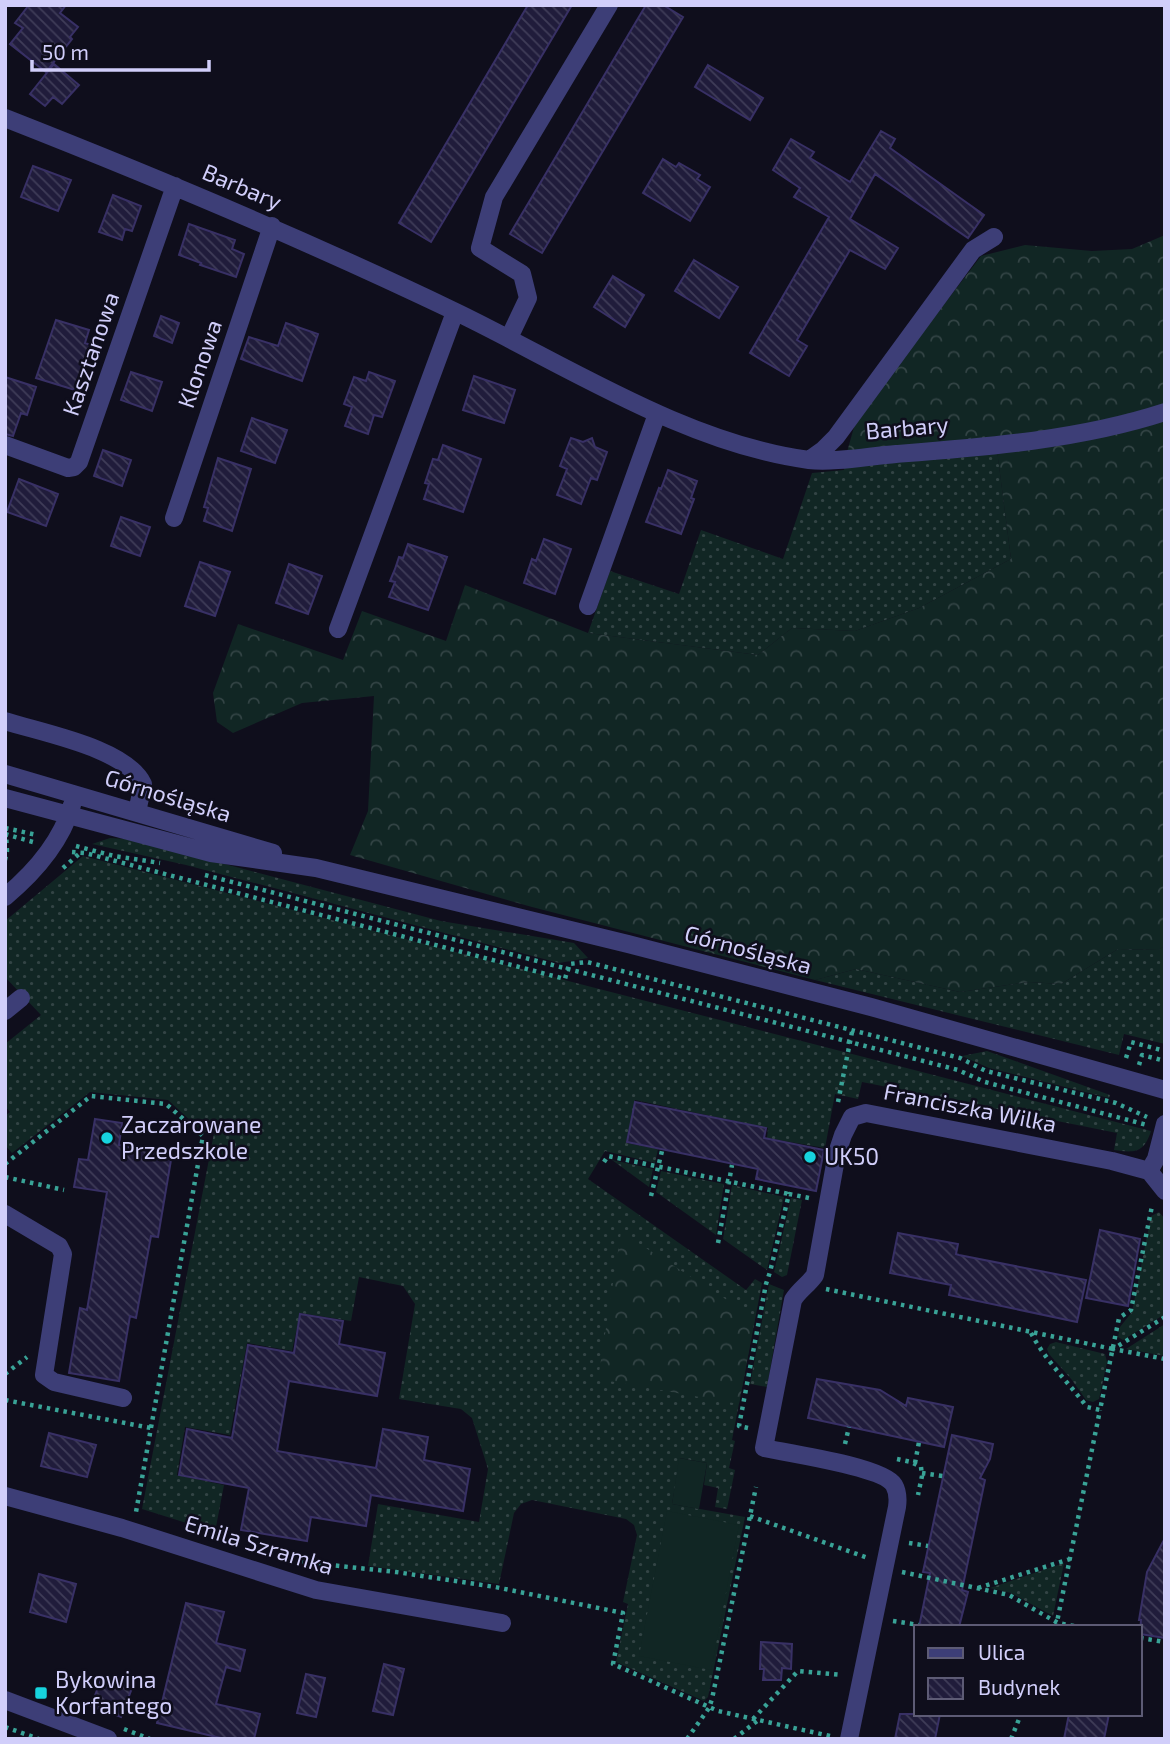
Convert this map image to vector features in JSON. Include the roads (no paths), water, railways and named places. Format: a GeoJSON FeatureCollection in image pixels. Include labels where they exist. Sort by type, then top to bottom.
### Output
{"type":"FeatureCollection","features":[{"type":"Feature","properties":{"kind":"street"},"geometry":{"type":"LineString","coordinates":[[509,338],[528,298],[522,274],[480,248],[494,197],[609,5]]}},
{"type":"Feature","properties":{"kind":"street","name":"Barbary"},"geometry":{"type":"LineString","coordinates":[[5,118],[272,226],[509,338],[657,414],[731,443],[809,460],[989,446],[1128,424],[1165,412]]}},
{"type":"Feature","properties":{"kind":"street","name":"Kasztanowa"},"geometry":{"type":"LineString","coordinates":[[5,445],[68,468],[79,462],[175,186]]}},
{"type":"Feature","properties":{"kind":"street","name":"Klonowa"},"geometry":{"type":"LineString","coordinates":[[174,518],[272,226]]}},
{"type":"Feature","properties":{"kind":"street"},"geometry":{"type":"LineString","coordinates":[[809,460],[836,437],[974,250],[994,237]]}},
{"type":"Feature","properties":{"kind":"street"},"geometry":{"type":"LineString","coordinates":[[338,629],[455,312]]}},
{"type":"Feature","properties":{"kind":"street"},"geometry":{"type":"LineString","coordinates":[[588,606],[657,414]]}},
{"type":"Feature","properties":{"kind":"street"},"geometry":{"type":"LineString","coordinates":[[5,721],[92,747],[133,768],[143,784],[137,813]]}},
{"type":"Feature","properties":{"kind":"street","name":"Górnośląska"},"geometry":{"type":"LineString","coordinates":[[5,774],[279,854],[316,869]]}},
{"type":"Feature","properties":{"kind":"street"},"geometry":{"type":"LineString","coordinates":[[5,897],[26,879],[54,843],[76,794]]}},
{"type":"Feature","properties":{"kind":"street","name":"Górnośląska"},"geometry":{"type":"LineString","coordinates":[[5,798],[211,853],[316,869],[709,965],[884,1010],[1165,1090]]}},
{"type":"Feature","properties":{"kind":"street"},"geometry":{"type":"LineString","coordinates":[[5,1011],[21,998]]}},
{"type":"Feature","properties":{"kind":"street","name":"Franciszka Wilka"},"geometry":{"type":"LineString","coordinates":[[849,1739],[862,1679],[895,1564],[898,1494],[894,1484],[873,1471],[764,1448],[793,1300],[815,1276],[837,1153],[852,1117],[866,1113],[1112,1161],[1149,1171]]}},
{"type":"Feature","properties":{"kind":"street"},"geometry":{"type":"LineString","coordinates":[[1159,1196],[1149,1171],[1156,1159],[1161,1124]]}},
{"type":"Feature","properties":{"kind":"street"},"geometry":{"type":"LineString","coordinates":[[5,1214],[59,1246],[63,1254],[44,1375],[54,1382],[124,1398]]}},
{"type":"Feature","properties":{"kind":"street","name":"Emila Szramka"},"geometry":{"type":"LineString","coordinates":[[5,1496],[122,1528],[316,1590],[502,1623]]}},
{"type":"Feature","properties":{"kind":"street"},"geometry":{"type":"LineString","coordinates":[[5,1700],[108,1739]]}},
{"type":"Feature","properties":{"kind":"place","name":"Zaczarowane Przedszkole"},"geometry":{"type":"Point","coordinates":[107,1138]}},
{"type":"Feature","properties":{"kind":"place","name":"UK50"},"geometry":{"type":"Point","coordinates":[810,1157]}},
{"type":"Feature","properties":{"kind":"place","name":"Bykowina Korfantego"},"geometry":{"type":"Point","coordinates":[41,1693]}}]}
